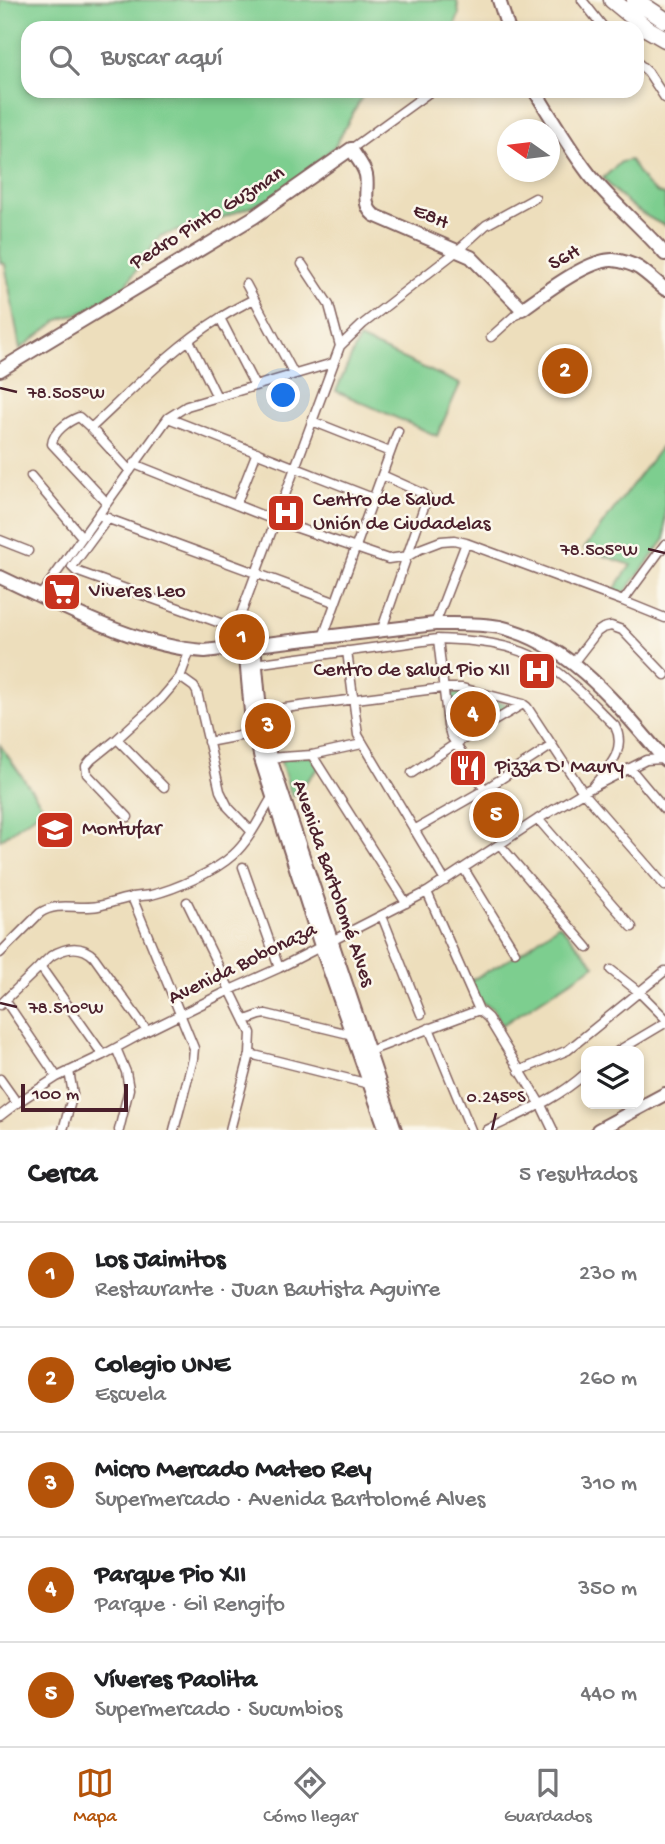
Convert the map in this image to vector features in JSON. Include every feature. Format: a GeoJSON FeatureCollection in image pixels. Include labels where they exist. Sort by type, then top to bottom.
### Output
{"type":"FeatureCollection","features":[{"type":"Feature","properties":{"kind":"highway"},"geometry":{"type":"LineString","coordinates":[[612,0],[638,21]]}},
{"type":"Feature","properties":{"kind":"highway"},"geometry":{"type":"LineString","coordinates":[[635,0],[665,20]]}},
{"type":"Feature","properties":{"kind":"highway"},"geometry":{"type":"LineString","coordinates":[[644,25],[665,39]]}},
{"type":"Feature","properties":{"kind":"main road"},"geometry":{"type":"LineString","coordinates":[[499,0],[506,21]]}},
{"type":"Feature","properties":{"kind":"main road"},"geometry":{"type":"LineString","coordinates":[[539,98],[589,173],[621,211],[662,247]]}},
{"type":"Feature","properties":{"kind":"main road","name":"E8H"},"geometry":{"type":"LineString","coordinates":[[351,149],[365,170],[368,210],[471,257],[522,309]]}},
{"type":"Feature","properties":{"kind":"main road","name":"Pedro Pinto Guzman"},"geometry":{"type":"LineString","coordinates":[[0,370],[254,216],[351,149]]}},
{"type":"Feature","properties":{"kind":"main road","name":"S6H"},"geometry":{"type":"LineString","coordinates":[[522,309],[568,277],[611,260],[639,268],[665,289]]}},
{"type":"Feature","properties":{"kind":"main road"},"geometry":{"type":"LineString","coordinates":[[0,577],[95,620],[153,642],[190,650],[228,649],[435,624],[507,629],[553,649],[573,663],[594,681],[664,759]]}},
{"type":"Feature","properties":{"kind":"main road","name":"Avenida Bartolomé Alves"},"geometry":{"type":"LineString","coordinates":[[250,646],[251,712],[255,733],[326,944],[353,1035],[364,1053],[369,1084],[386,1130]]}},
{"type":"Feature","properties":{"kind":"main road","name":"Avenida Bartolomé Alves"},"geometry":{"type":"LineString","coordinates":[[251,664],[261,711],[265,759],[273,796],[364,1053],[395,1130]]}},
{"type":"Feature","properties":{"kind":"main road"},"geometry":{"type":"LineString","coordinates":[[616,1128],[665,1094]]}},
{"type":"Feature","properties":{"kind":"main road"},"geometry":{"type":"LineString","coordinates":[[598,1130],[616,1128],[665,1103]]}},
{"type":"Feature","properties":{"kind":"street"},"geometry":{"type":"LineString","coordinates":[[582,0],[598,21]]}},
{"type":"Feature","properties":{"kind":"street"},"geometry":{"type":"LineString","coordinates":[[644,68],[665,98]]}},
{"type":"Feature","properties":{"kind":"street","name":"Pedro Pinto Guzman"},"geometry":{"type":"LineString","coordinates":[[351,149],[421,98]]}},
{"type":"Feature","properties":{"kind":"street"},"geometry":{"type":"LineString","coordinates":[[228,649],[340,346],[363,324],[486,225],[536,198]]}},
{"type":"Feature","properties":{"kind":"street"},"geometry":{"type":"LineString","coordinates":[[302,264],[329,305],[340,346]]}},
{"type":"Feature","properties":{"kind":"street"},"geometry":{"type":"LineString","coordinates":[[246,284],[295,374]]}},
{"type":"Feature","properties":{"kind":"street"},"geometry":{"type":"LineString","coordinates":[[91,428],[189,340],[219,318],[254,299]]}},
{"type":"Feature","properties":{"kind":"street","name":"S6H"},"geometry":{"type":"LineString","coordinates":[[491,337],[522,309]]}},
{"type":"Feature","properties":{"kind":"street"},"geometry":{"type":"LineString","coordinates":[[219,318],[254,386]]}},
{"type":"Feature","properties":{"kind":"street"},"geometry":{"type":"LineString","coordinates":[[189,340],[217,397]]}},
{"type":"Feature","properties":{"kind":"street"},"geometry":{"type":"LineString","coordinates":[[40,596],[168,418],[187,406],[333,363]]}},
{"type":"Feature","properties":{"kind":"street"},"geometry":{"type":"LineString","coordinates":[[107,503],[52,444],[54,434],[74,418],[79,417],[132,468],[354,549],[388,559],[408,556],[441,541],[454,540],[665,618]]}},
{"type":"Feature","properties":{"kind":"street"},"geometry":{"type":"LineString","coordinates":[[168,418],[373,498]]}},
{"type":"Feature","properties":{"kind":"street"},"geometry":{"type":"LineString","coordinates":[[312,421],[390,452]]}},
{"type":"Feature","properties":{"kind":"street"},"geometry":{"type":"LineString","coordinates":[[323,637],[398,431]]}},
{"type":"Feature","properties":{"kind":"street"},"geometry":{"type":"LineString","coordinates":[[236,505],[257,452]]}},
{"type":"Feature","properties":{"kind":"street"},"geometry":{"type":"LineString","coordinates":[[382,475],[424,494],[427,498],[382,629]]}},
{"type":"Feature","properties":{"kind":"street"},"geometry":{"type":"LineString","coordinates":[[31,476],[82,537]]}},
{"type":"Feature","properties":{"kind":"street"},"geometry":{"type":"LineString","coordinates":[[98,514],[334,602]]}},
{"type":"Feature","properties":{"kind":"street"},"geometry":{"type":"LineString","coordinates":[[108,518],[72,567],[76,571],[234,628]]}},
{"type":"Feature","properties":{"kind":"street"},"geometry":{"type":"LineString","coordinates":[[0,540],[28,551]]}},
{"type":"Feature","properties":{"kind":"street"},"geometry":{"type":"LineString","coordinates":[[435,624],[466,543]]}},
{"type":"Feature","properties":{"kind":"street"},"geometry":{"type":"LineString","coordinates":[[623,601],[665,544]]}},
{"type":"Feature","properties":{"kind":"street"},"geometry":{"type":"LineString","coordinates":[[573,663],[597,632],[611,626],[625,633],[665,675]]}},
{"type":"Feature","properties":{"kind":"street"},"geometry":{"type":"LineString","coordinates":[[438,639],[448,726],[455,744],[513,835]]}},
{"type":"Feature","properties":{"kind":"street"},"geometry":{"type":"LineString","coordinates":[[251,664],[438,639],[493,644],[531,655],[556,671],[615,726],[619,733],[619,748],[610,766],[587,791]]}},
{"type":"Feature","properties":{"kind":"street"},"geometry":{"type":"LineString","coordinates":[[128,817],[87,774],[86,766],[153,708],[180,677],[190,650]]}},
{"type":"Feature","properties":{"kind":"street"},"geometry":{"type":"LineString","coordinates":[[347,651],[356,724],[362,744],[445,881]]}},
{"type":"Feature","properties":{"kind":"street"},"geometry":{"type":"LineString","coordinates":[[180,677],[197,692],[220,791],[228,807],[251,831]]}},
{"type":"Feature","properties":{"kind":"street"},"geometry":{"type":"LineString","coordinates":[[261,711],[443,688],[462,688],[523,704],[551,746],[665,886]]}},
{"type":"Feature","properties":{"kind":"street"},"geometry":{"type":"LineString","coordinates":[[412,773],[523,704]]}},
{"type":"Feature","properties":{"kind":"street"},"geometry":{"type":"LineString","coordinates":[[208,742],[255,733]]}},
{"type":"Feature","properties":{"kind":"street"},"geometry":{"type":"LineString","coordinates":[[117,739],[164,787]]}},
{"type":"Feature","properties":{"kind":"street"},"geometry":{"type":"LineString","coordinates":[[265,759],[312,755],[362,744]]}},
{"type":"Feature","properties":{"kind":"street"},"geometry":{"type":"LineString","coordinates":[[646,760],[652,744]]}},
{"type":"Feature","properties":{"kind":"street"},"geometry":{"type":"LineString","coordinates":[[414,830],[484,790],[551,746]]}},
{"type":"Feature","properties":{"kind":"street"},"geometry":{"type":"LineString","coordinates":[[312,755],[406,903]]}},
{"type":"Feature","properties":{"kind":"street","name":"Avenida Bobonaza"},"geometry":{"type":"LineString","coordinates":[[0,1116],[57,1077],[427,892],[538,819],[587,791],[646,760],[664,759]]}},
{"type":"Feature","properties":{"kind":"street"},"geometry":{"type":"LineString","coordinates":[[630,768],[665,810]]}},
{"type":"Feature","properties":{"kind":"street"},"geometry":{"type":"LineString","coordinates":[[0,953],[48,908],[97,906],[153,894],[179,885],[221,863],[234,854],[273,796]]}},
{"type":"Feature","properties":{"kind":"street"},"geometry":{"type":"LineString","coordinates":[[538,819],[632,928]]}},
{"type":"Feature","properties":{"kind":"street"},"geometry":{"type":"LineString","coordinates":[[500,845],[588,948]]}},
{"type":"Feature","properties":{"kind":"street"},"geometry":{"type":"LineString","coordinates":[[243,867],[279,968]]}},
{"type":"Feature","properties":{"kind":"street"},"geometry":{"type":"LineString","coordinates":[[464,869],[515,952]]}},
{"type":"Feature","properties":{"kind":"street"},"geometry":{"type":"LineString","coordinates":[[427,892],[480,1010],[488,1018],[541,1105],[553,1130]]}},
{"type":"Feature","properties":{"kind":"street"},"geometry":{"type":"LineString","coordinates":[[132,897],[192,1040],[194,1052],[174,1130]]}},
{"type":"Feature","properties":{"kind":"street"},"geometry":{"type":"LineString","coordinates":[[187,902],[246,1020],[252,1039],[230,1130]]}},
{"type":"Feature","properties":{"kind":"street"},"geometry":{"type":"LineString","coordinates":[[382,916],[421,1014]]}},
{"type":"Feature","properties":{"kind":"street"},"geometry":{"type":"LineString","coordinates":[[57,1077],[3,1003],[51,956],[69,947],[84,949],[90,953],[147,1031]]}},
{"type":"Feature","properties":{"kind":"street"},"geometry":{"type":"LineString","coordinates":[[40,966],[103,1055]]}},
{"type":"Feature","properties":{"kind":"street"},"geometry":{"type":"LineString","coordinates":[[611,970],[639,992],[665,1021],[626,1046]]}},
{"type":"Feature","properties":{"kind":"street"},"geometry":{"type":"LineString","coordinates":[[519,1071],[568,1050],[665,971]]}},
{"type":"Feature","properties":{"kind":"street"},"geometry":{"type":"LineString","coordinates":[[364,1053],[480,1010]]}},
{"type":"Feature","properties":{"kind":"street"},"geometry":{"type":"LineString","coordinates":[[246,1020],[266,1014],[353,1035]]}},
{"type":"Feature","properties":{"kind":"street"},"geometry":{"type":"LineString","coordinates":[[429,1028],[471,1130]]}},
{"type":"Feature","properties":{"kind":"street"},"geometry":{"type":"LineString","coordinates":[[116,1048],[126,1072],[129,1089],[119,1130]]}},
{"type":"Feature","properties":{"kind":"street"},"geometry":{"type":"LineString","coordinates":[[250,1055],[369,1084]]}},
{"type":"Feature","properties":{"kind":"street"},"geometry":{"type":"LineString","coordinates":[[63,1130],[73,1094],[69,1071]]}},
{"type":"Feature","properties":{"kind":"street"},"geometry":{"type":"LineString","coordinates":[[487,1130],[541,1105],[567,1090],[581,1077]]}},
{"type":"Feature","properties":{"kind":"street"},"geometry":{"type":"LineString","coordinates":[[0,1079],[17,1103]]}},
{"type":"Feature","properties":{"kind":"green space"},"geometry":{"type":"Polygon","coordinates":[[[0,0],[457,0],[459,14],[456,21],[21,21],[21,98],[361,98],[335,146],[278,196],[219,219],[160,236],[126,285],[86,311],[59,320],[20,349],[5,264],[0,262],[0,0]]]}},
{"type":"Feature","properties":{"kind":"green space"},"geometry":{"type":"Polygon","coordinates":[[[630,160],[653,190],[665,195],[665,226],[631,205],[603,178],[621,162],[630,160]]]}},
{"type":"Feature","properties":{"kind":"green space"},"geometry":{"type":"Polygon","coordinates":[[[359,339],[460,384],[437,436],[336,391],[359,339]]]}},
{"type":"Feature","properties":{"kind":"green space"},"geometry":{"type":"Polygon","coordinates":[[[660,448],[665,454],[665,539],[623,595],[614,590],[631,565],[584,549],[660,448]]]}},
{"type":"Feature","properties":{"kind":"green space"},"geometry":{"type":"Polygon","coordinates":[[[459,692],[515,706],[463,735],[454,730],[448,697],[459,692]]]}},
{"type":"Feature","properties":{"kind":"green space"},"geometry":{"type":"Polygon","coordinates":[[[0,745],[44,808],[0,840],[0,745]]]}},
{"type":"Feature","properties":{"kind":"green space"},"geometry":{"type":"Polygon","coordinates":[[[311,756],[319,768],[292,797],[280,759],[311,756]]]}},
{"type":"Feature","properties":{"kind":"green space"},"geometry":{"type":"Polygon","coordinates":[[[559,924],[595,965],[502,1025],[492,1008],[479,1001],[470,981],[519,954],[559,924]]]}},
{"type":"Feature","properties":{"kind":"place","name":"Colegio UNE"},"geometry":{"type":"Point","coordinates":[565,371]}},
{"type":"Feature","properties":{"kind":"place","name":"Centro de Salud Unión de Ciudadelas"},"geometry":{"type":"Point","coordinates":[286,513]}},
{"type":"Feature","properties":{"kind":"place","name":"Viveres Leo"},"geometry":{"type":"Point","coordinates":[62,592]}},
{"type":"Feature","properties":{"kind":"place","name":"Los Jaimitos"},"geometry":{"type":"Point","coordinates":[242,637]}},
{"type":"Feature","properties":{"kind":"place","name":"Centro de salud Pio XII"},"geometry":{"type":"Point","coordinates":[537,671]}},
{"type":"Feature","properties":{"kind":"place","name":"Parque Pio XII"},"geometry":{"type":"Point","coordinates":[473,714]}},
{"type":"Feature","properties":{"kind":"place","name":"Micro Mercado Mateo Rey"},"geometry":{"type":"Point","coordinates":[268,726]}},
{"type":"Feature","properties":{"kind":"place","name":"Pizza D' Maury"},"geometry":{"type":"Point","coordinates":[468,768]}},
{"type":"Feature","properties":{"kind":"place","name":"Víveres Paolita"},"geometry":{"type":"Point","coordinates":[496,815]}},
{"type":"Feature","properties":{"kind":"place","name":"Montufar"},"geometry":{"type":"Point","coordinates":[55,830]}}]}
